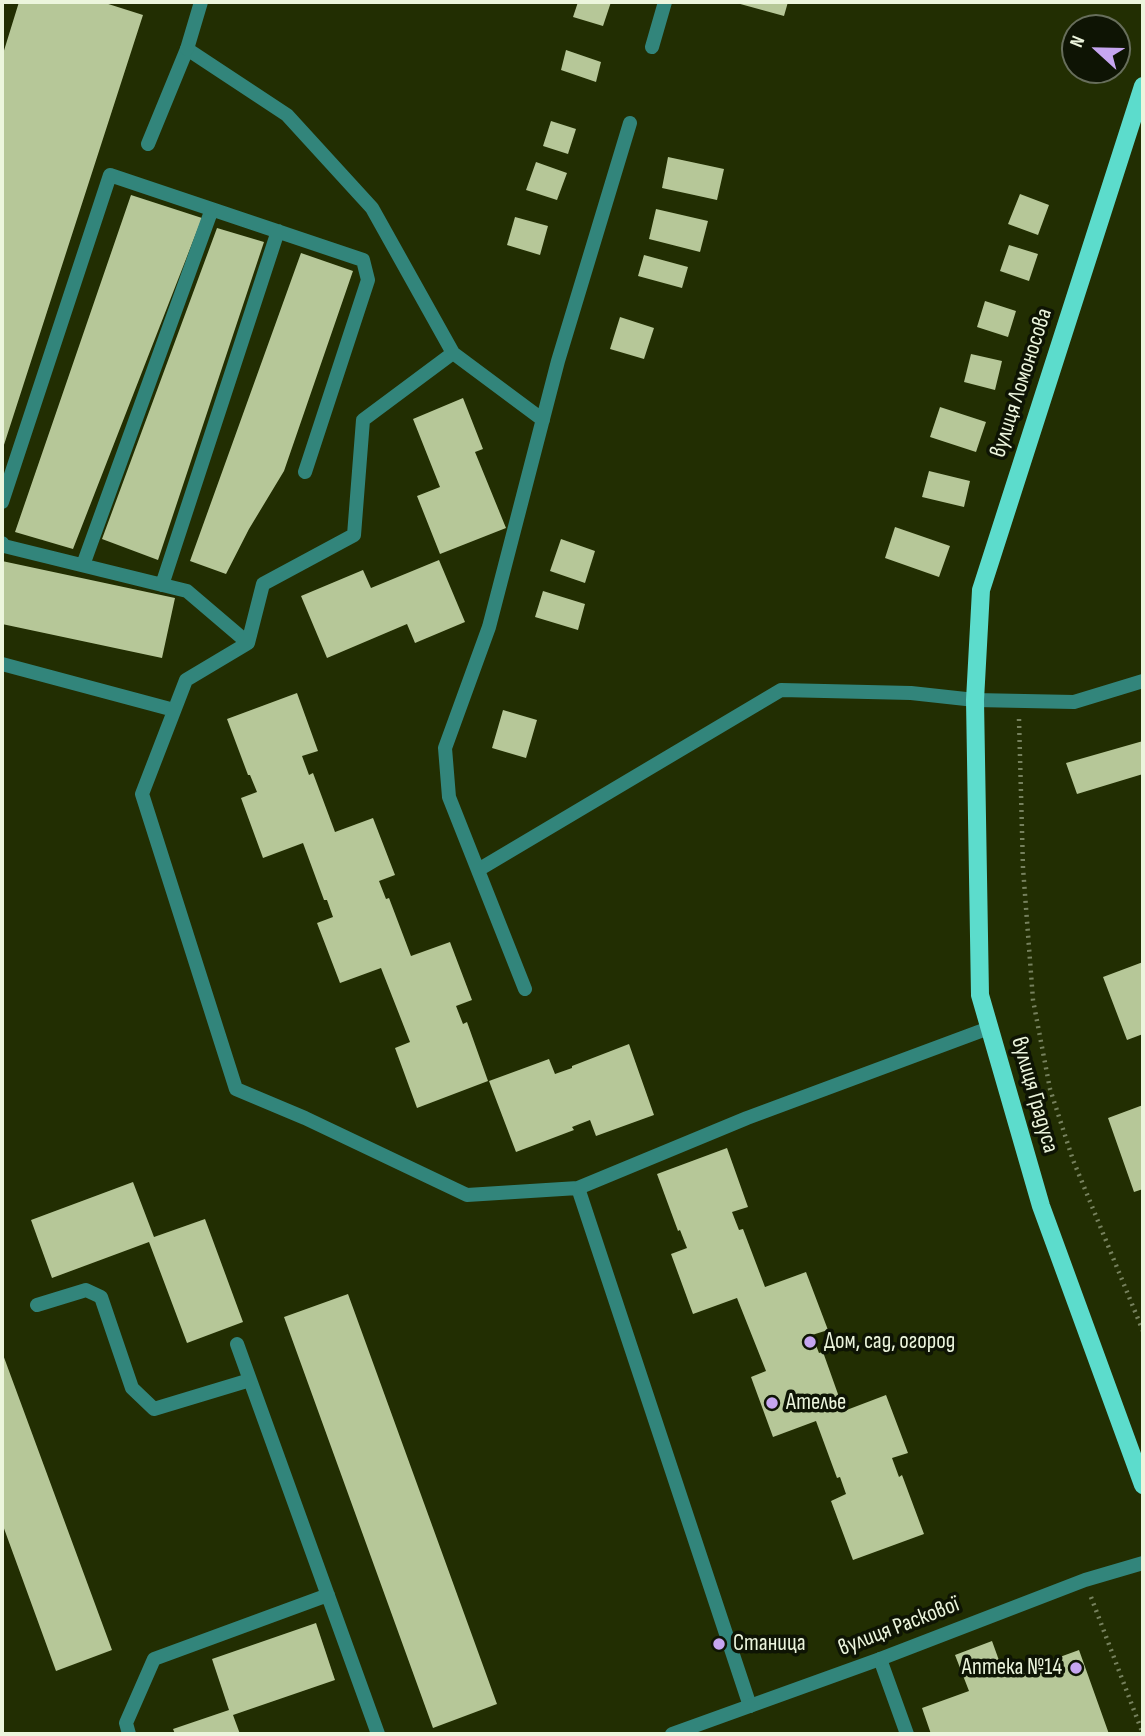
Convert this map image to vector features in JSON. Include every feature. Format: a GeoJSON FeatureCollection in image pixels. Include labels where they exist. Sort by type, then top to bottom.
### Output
{"type":"FeatureCollection","features":[{"type":"Feature","properties":{"kind":"main road","name":"вулиця Ломоносова"},"geometry":{"type":"LineString","coordinates":[[975,700],[981,590],[1143,86]]}},
{"type":"Feature","properties":{"kind":"main road","name":"вулиця Градуса"},"geometry":{"type":"LineString","coordinates":[[975,700],[980,995],[1041,1206],[1143,1485]]}},
{"type":"Feature","properties":{"kind":"street"},"geometry":{"type":"LineString","coordinates":[[148,144],[187,49],[201,2]]}},
{"type":"Feature","properties":{"kind":"street"},"geometry":{"type":"LineString","coordinates":[[652,47],[666,2]]}},
{"type":"Feature","properties":{"kind":"street"},"geometry":{"type":"LineString","coordinates":[[187,49],[287,115],[372,208],[453,353],[542,420]]}},
{"type":"Feature","properties":{"kind":"street"},"geometry":{"type":"LineString","coordinates":[[525,989],[449,797],[445,748],[489,626],[558,361],[630,122]]}},
{"type":"Feature","properties":{"kind":"street"},"geometry":{"type":"LineString","coordinates":[[2,502],[110,174],[363,260],[368,280],[305,472]]}},
{"type":"Feature","properties":{"kind":"street"},"geometry":{"type":"LineString","coordinates":[[83,565],[212,209]]}},
{"type":"Feature","properties":{"kind":"street"},"geometry":{"type":"LineString","coordinates":[[162,585],[278,231]]}},
{"type":"Feature","properties":{"kind":"street"},"geometry":{"type":"LineString","coordinates":[[453,353],[363,420],[354,535],[263,584],[248,643],[186,680],[142,794],[236,1089],[305,1118],[467,1195],[578,1188],[747,1118],[989,1028]]}},
{"type":"Feature","properties":{"kind":"street"},"geometry":{"type":"LineString","coordinates":[[2,543],[4,546],[187,591],[248,643]]}},
{"type":"Feature","properties":{"kind":"street"},"geometry":{"type":"LineString","coordinates":[[2,664],[174,710]]}},
{"type":"Feature","properties":{"kind":"street"},"geometry":{"type":"LineString","coordinates":[[478,870],[781,690],[911,693],[975,700],[1074,702],[1143,681]]}},
{"type":"Feature","properties":{"kind":"street"},"geometry":{"type":"LineString","coordinates":[[578,1188],[750,1706]]}},
{"type":"Feature","properties":{"kind":"street"},"geometry":{"type":"LineString","coordinates":[[37,1306],[86,1290],[102,1297],[132,1388],[154,1409],[250,1380]]}},
{"type":"Feature","properties":{"kind":"street"},"geometry":{"type":"LineString","coordinates":[[237,1344],[378,1734]]}},
{"type":"Feature","properties":{"kind":"street","name":"вулиця Раскової"},"geometry":{"type":"LineString","coordinates":[[672,1734],[880,1659],[1085,1580],[1143,1563]]}},
{"type":"Feature","properties":{"kind":"street"},"geometry":{"type":"LineString","coordinates":[[129,1734],[126,1723],[154,1659],[328,1595]]}},
{"type":"Feature","properties":{"kind":"street"},"geometry":{"type":"LineString","coordinates":[[880,1659],[907,1734]]}},
{"type":"Feature","properties":{"kind":"path"},"geometry":{"type":"LineString","coordinates":[[1019,701],[1023,868],[1033,1000],[1050,1089],[1073,1160],[1143,1331]]}},
{"type":"Feature","properties":{"kind":"path"},"geometry":{"type":"LineString","coordinates":[[1085,1580],[1143,1734]]}},
{"type":"Feature","properties":{"kind":"building"},"geometry":{"type":"Polygon","coordinates":[[[19,2],[102,2],[143,15],[2,451],[2,57],[19,2]]]}},
{"type":"Feature","properties":{"kind":"building"},"geometry":{"type":"Polygon","coordinates":[[[578,2],[611,2],[603,26],[573,17],[578,2]]]}},
{"type":"Feature","properties":{"kind":"building"},"geometry":{"type":"Polygon","coordinates":[[[733,2],[788,2],[784,16],[733,2]]]}},
{"type":"Feature","properties":{"kind":"building"},"geometry":{"type":"Polygon","coordinates":[[[566,50],[601,62],[596,82],[561,70],[566,50]]]}},
{"type":"Feature","properties":{"kind":"building"},"geometry":{"type":"Polygon","coordinates":[[[551,121],[576,129],[568,154],[543,146],[551,121]]]}},
{"type":"Feature","properties":{"kind":"building"},"geometry":{"type":"Polygon","coordinates":[[[668,157],[724,169],[717,200],[662,188],[668,157]]]}},
{"type":"Feature","properties":{"kind":"building"},"geometry":{"type":"Polygon","coordinates":[[[536,162],[567,173],[557,200],[526,190],[536,162]]]}},
{"type":"Feature","properties":{"kind":"building"},"geometry":{"type":"Polygon","coordinates":[[[1020,194],[1049,205],[1038,235],[1008,224],[1020,194]]]}},
{"type":"Feature","properties":{"kind":"building"},"geometry":{"type":"Polygon","coordinates":[[[131,195],[202,218],[73,549],[15,532],[131,195]]]}},
{"type":"Feature","properties":{"kind":"building"},"geometry":{"type":"Polygon","coordinates":[[[656,209],[708,221],[700,252],[649,239],[656,209]]]}},
{"type":"Feature","properties":{"kind":"building"},"geometry":{"type":"Polygon","coordinates":[[[515,217],[548,226],[540,255],[507,245],[515,217]]]}},
{"type":"Feature","properties":{"kind":"building"},"geometry":{"type":"Polygon","coordinates":[[[217,228],[264,242],[158,560],[102,539],[217,228]]]}},
{"type":"Feature","properties":{"kind":"building"},"geometry":{"type":"Polygon","coordinates":[[[1009,245],[1038,254],[1029,281],[1000,271],[1009,245]]]}},
{"type":"Feature","properties":{"kind":"building"},"geometry":{"type":"Polygon","coordinates":[[[301,253],[353,271],[284,471],[226,574],[190,561],[301,253]]]}},
{"type":"Feature","properties":{"kind":"building"},"geometry":{"type":"Polygon","coordinates":[[[644,255],[688,267],[682,288],[638,276],[644,255]]]}},
{"type":"Feature","properties":{"kind":"building"},"geometry":{"type":"Polygon","coordinates":[[[985,301],[1016,311],[1008,337],[977,327],[985,301]]]}},
{"type":"Feature","properties":{"kind":"building"},"geometry":{"type":"Polygon","coordinates":[[[620,317],[654,328],[644,359],[610,349],[620,317]]]}},
{"type":"Feature","properties":{"kind":"building"},"geometry":{"type":"Polygon","coordinates":[[[971,354],[1002,361],[995,390],[964,382],[971,354]]]}},
{"type":"Feature","properties":{"kind":"building"},"geometry":{"type":"Polygon","coordinates":[[[463,398],[483,449],[475,452],[506,528],[440,554],[417,496],[440,487],[413,419],[463,398]]]}},
{"type":"Feature","properties":{"kind":"building"},"geometry":{"type":"Polygon","coordinates":[[[940,407],[986,422],[976,452],[930,437],[940,407]]]}},
{"type":"Feature","properties":{"kind":"building"},"geometry":{"type":"Polygon","coordinates":[[[929,471],[970,481],[964,507],[922,497],[929,471]]]}},
{"type":"Feature","properties":{"kind":"building"},"geometry":{"type":"Polygon","coordinates":[[[895,527],[950,546],[939,577],[885,558],[895,527]]]}},
{"type":"Feature","properties":{"kind":"building"},"geometry":{"type":"Polygon","coordinates":[[[561,539],[595,551],[585,583],[550,571],[561,539]]]}},
{"type":"Feature","properties":{"kind":"building"},"geometry":{"type":"Polygon","coordinates":[[[439,560],[465,622],[415,643],[407,624],[327,658],[301,596],[363,570],[371,588],[439,560]]]}},
{"type":"Feature","properties":{"kind":"building"},"geometry":{"type":"Polygon","coordinates":[[[2,561],[175,598],[162,658],[2,624],[2,561]]]}},
{"type":"Feature","properties":{"kind":"building"},"geometry":{"type":"Polygon","coordinates":[[[543,591],[585,604],[578,630],[535,617],[543,591]]]}},
{"type":"Feature","properties":{"kind":"building"},"geometry":{"type":"Polygon","coordinates":[[[297,693],[318,751],[302,756],[309,775],[313,773],[335,832],[373,818],[395,875],[379,881],[386,899],[389,898],[411,956],[450,942],[472,1000],[456,1006],[463,1024],[467,1022],[488,1081],[417,1108],[395,1048],[410,1042],[381,968],[340,983],[317,923],[333,917],[303,843],[263,858],[241,798],[257,792],[227,719],[297,693]]]}},
{"type":"Feature","properties":{"kind":"building"},"geometry":{"type":"Polygon","coordinates":[[[503,710],[537,720],[526,758],[492,748],[503,710]]]}},
{"type":"Feature","properties":{"kind":"building"},"geometry":{"type":"Polygon","coordinates":[[[1143,741],[1143,774],[1077,794],[1066,763],[1143,741]]]}},
{"type":"Feature","properties":{"kind":"building"},"geometry":{"type":"Polygon","coordinates":[[[1143,962],[1143,1034],[1127,1040],[1103,977],[1143,962]]]}},
{"type":"Feature","properties":{"kind":"building"},"geometry":{"type":"Polygon","coordinates":[[[629,1044],[654,1115],[596,1136],[590,1120],[572,1127],[574,1130],[516,1152],[489,1081],[549,1059],[555,1074],[629,1044]]]}},
{"type":"Feature","properties":{"kind":"building"},"geometry":{"type":"Polygon","coordinates":[[[1143,1105],[1143,1189],[1134,1192],[1108,1118],[1143,1105]]]}},
{"type":"Feature","properties":{"kind":"building"},"geometry":{"type":"Polygon","coordinates":[[[727,1148],[748,1207],[732,1212],[739,1230],[743,1229],[765,1287],[806,1272],[828,1330],[812,1335],[819,1353],[823,1352],[844,1411],[886,1395],[908,1453],[892,1458],[899,1477],[902,1475],[924,1534],[853,1560],[831,1501],[846,1494],[840,1477],[837,1478],[816,1421],[773,1437],[751,1377],[766,1371],[737,1298],[693,1314],[671,1254],[687,1248],[657,1174],[727,1148]]]}},
{"type":"Feature","properties":{"kind":"building"},"geometry":{"type":"Polygon","coordinates":[[[133,1182],[154,1237],[205,1219],[243,1322],[187,1343],[149,1242],[52,1278],[31,1220],[133,1182]]]}},
{"type":"Feature","properties":{"kind":"building"},"geometry":{"type":"Polygon","coordinates":[[[348,1294],[497,1704],[433,1728],[284,1317],[348,1294]]]}},
{"type":"Feature","properties":{"kind":"building"},"geometry":{"type":"Polygon","coordinates":[[[2,1352],[112,1650],[56,1671],[2,1523],[2,1352]]]}},
{"type":"Feature","properties":{"kind":"building"},"geometry":{"type":"Polygon","coordinates":[[[316,1623],[335,1680],[233,1715],[240,1734],[175,1734],[173,1729],[229,1710],[212,1659],[316,1623]]]}},
{"type":"Feature","properties":{"kind":"building"},"geometry":{"type":"Polygon","coordinates":[[[992,1641],[1005,1677],[1079,1650],[1109,1734],[931,1734],[922,1708],[969,1691],[955,1655],[992,1641]]]}},
{"type":"Feature","properties":{"kind":"place","name":"Дом, сад, огород"},"geometry":{"type":"Point","coordinates":[810,1342]}},
{"type":"Feature","properties":{"kind":"place","name":"Ателье"},"geometry":{"type":"Point","coordinates":[772,1403]}},
{"type":"Feature","properties":{"kind":"place","name":"Станица"},"geometry":{"type":"Point","coordinates":[719,1644]}},
{"type":"Feature","properties":{"kind":"place","name":"Аптека №14"},"geometry":{"type":"Point","coordinates":[1076,1668]}}]}
